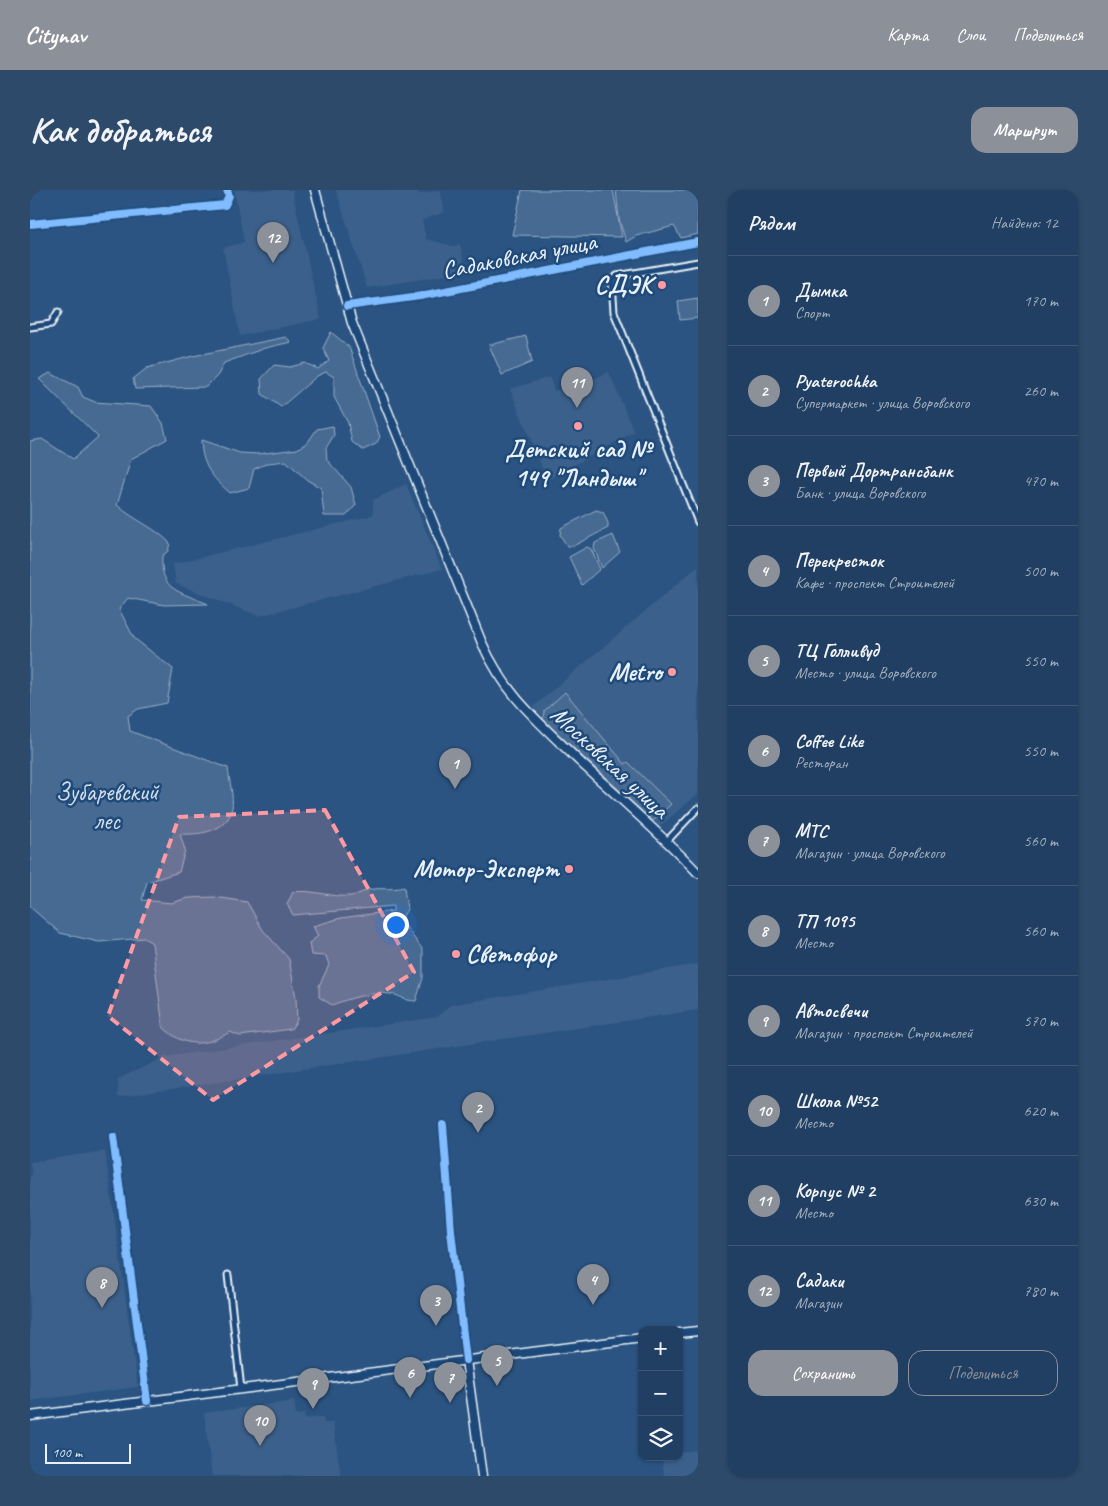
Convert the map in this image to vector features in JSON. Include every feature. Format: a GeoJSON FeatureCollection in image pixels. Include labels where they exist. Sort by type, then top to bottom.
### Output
{"type":"FeatureCollection","features":[{"type":"Feature","properties":{"kind":"main road","name":"Московская улица"},"geometry":{"type":"LineString","coordinates":[[315,190],[347,306],[482,643],[500,679],[517,701],[698,873]]}},
{"type":"Feature","properties":{"kind":"main road"},"geometry":{"type":"LineString","coordinates":[[683,1333],[698,1331]]}},
{"type":"Feature","properties":{"kind":"main road"},"geometry":{"type":"LineString","coordinates":[[30,1416],[638,1338]]}},
{"type":"Feature","properties":{"kind":"main road"},"geometry":{"type":"LineString","coordinates":[[466,1360],[482,1476]]}},
{"type":"Feature","properties":{"kind":"street"},"geometry":{"type":"LineString","coordinates":[[30,224],[225,205],[228,193]]}},
{"type":"Feature","properties":{"kind":"street","name":"Садаковская улица"},"geometry":{"type":"LineString","coordinates":[[347,306],[420,296],[698,242]]}},
{"type":"Feature","properties":{"kind":"street"},"geometry":{"type":"LineString","coordinates":[[698,262],[617,276],[612,282],[614,312],[698,522]]}},
{"type":"Feature","properties":{"kind":"street"},"geometry":{"type":"LineString","coordinates":[[30,327],[51,324],[58,312]]}},
{"type":"Feature","properties":{"kind":"street"},"geometry":{"type":"LineString","coordinates":[[666,842],[698,808]]}},
{"type":"Feature","properties":{"kind":"street"},"geometry":{"type":"LineString","coordinates":[[444,1124],[451,1231],[466,1360]]}},
{"type":"Feature","properties":{"kind":"street"},"geometry":{"type":"LineString","coordinates":[[113,1137],[147,1401]]}},
{"type":"Feature","properties":{"kind":"street"},"geometry":{"type":"LineString","coordinates":[[228,1275],[241,1389]]}},
{"type":"Feature","properties":{"kind":"highlighted area"},"geometry":{"type":"Polygon","coordinates":[[[325,810],[414,972],[213,1100],[108,1016],[179,817],[325,810]]]}},
{"type":"Feature","properties":{"kind":"shaded area"},"geometry":{"type":"Polygon","coordinates":[[[234,190],[292,190],[321,319],[240,336],[223,248],[244,242],[234,190]]]}},
{"type":"Feature","properties":{"kind":"shaded area"},"geometry":{"type":"Polygon","coordinates":[[[336,190],[418,190],[419,194],[440,190],[445,212],[422,220],[426,239],[454,246],[460,244],[466,272],[367,288],[336,190]]]}},
{"type":"Feature","properties":{"kind":"shaded area","name":"Детский сад № 149 \"Ландыш\""},"geometry":{"type":"Polygon","coordinates":[[[609,372],[634,432],[547,480],[510,389],[550,377],[554,391],[589,381],[609,372]]]}},
{"type":"Feature","properties":{"kind":"shaded area"},"geometry":{"type":"Polygon","coordinates":[[[406,484],[442,569],[259,616],[176,584],[173,564],[373,515],[373,500],[406,484]]]}},
{"type":"Feature","properties":{"kind":"shaded area"},"geometry":{"type":"Polygon","coordinates":[[[698,566],[698,794],[659,827],[533,707],[698,566]]]}},
{"type":"Feature","properties":{"kind":"shaded area"},"geometry":{"type":"Polygon","coordinates":[[[698,964],[698,1010],[118,1097],[118,1079],[165,1057],[437,1017],[450,1005],[698,964]]]}},
{"type":"Feature","properties":{"kind":"shaded area"},"geometry":{"type":"Polygon","coordinates":[[[105,1151],[138,1387],[30,1401],[30,1176],[32,1176],[30,1162],[105,1151]]]}},
{"type":"Feature","properties":{"kind":"shaded area"},"geometry":{"type":"Polygon","coordinates":[[[294,1401],[296,1415],[304,1414],[305,1419],[323,1417],[324,1423],[333,1423],[341,1476],[212,1476],[204,1413],[294,1401]]]}},
{"type":"Feature","properties":{"kind":"shaded area"},"geometry":{"type":"Polygon","coordinates":[[[698,1450],[698,1476],[664,1476],[662,1461],[683,1461],[683,1452],[698,1450]]]}},
{"type":"Feature","properties":{"kind":"green space"},"geometry":{"type":"Polygon","coordinates":[[[522,190],[613,190],[622,237],[512,235],[522,190]]]}},
{"type":"Feature","properties":{"kind":"green space"},"geometry":{"type":"Polygon","coordinates":[[[616,190],[698,190],[698,234],[681,238],[674,226],[636,236],[626,242],[619,219],[616,190]]]}},
{"type":"Feature","properties":{"kind":"green space"},"geometry":{"type":"Polygon","coordinates":[[[698,298],[698,318],[680,320],[678,301],[698,298]]]}},
{"type":"Feature","properties":{"kind":"green space"},"geometry":{"type":"Polygon","coordinates":[[[331,332],[349,347],[380,437],[376,444],[363,450],[352,442],[348,423],[334,397],[334,377],[326,372],[317,376],[281,407],[262,394],[261,379],[274,365],[290,367],[305,363],[318,369],[329,361],[323,348],[331,332]]]}},
{"type":"Feature","properties":{"kind":"green space"},"geometry":{"type":"Polygon","coordinates":[[[526,336],[532,362],[502,375],[489,345],[526,336]]]}},
{"type":"Feature","properties":{"kind":"green space"},"geometry":{"type":"Polygon","coordinates":[[[286,337],[291,342],[265,348],[224,363],[218,375],[206,387],[135,389],[133,379],[147,368],[193,356],[286,337]]]}},
{"type":"Feature","properties":{"kind":"green space","name":"Зубаревский лес"},"geometry":{"type":"Polygon","coordinates":[[[50,373],[78,387],[83,397],[95,402],[151,406],[163,423],[167,439],[131,459],[117,505],[170,543],[168,551],[162,556],[162,568],[168,584],[181,593],[208,604],[164,605],[128,598],[119,609],[134,638],[173,669],[167,703],[138,709],[128,716],[130,731],[228,768],[232,798],[232,808],[229,816],[219,827],[204,833],[180,834],[185,850],[179,872],[147,882],[142,900],[171,903],[188,898],[215,897],[247,902],[263,930],[289,959],[296,998],[297,1020],[291,1029],[240,1036],[230,1032],[203,1043],[187,1042],[179,1039],[163,1027],[152,943],[144,938],[99,942],[60,933],[30,907],[30,441],[42,439],[73,459],[98,437],[39,379],[50,373]]]}},
{"type":"Feature","properties":{"kind":"green space"},"geometry":{"type":"Polygon","coordinates":[[[333,426],[334,435],[326,448],[327,460],[351,487],[356,505],[346,516],[324,516],[321,488],[307,480],[286,461],[268,463],[254,469],[249,488],[230,493],[213,476],[203,457],[201,440],[240,453],[258,454],[297,449],[308,442],[317,429],[333,426]]]}},
{"type":"Feature","properties":{"kind":"green space"},"geometry":{"type":"Polygon","coordinates":[[[596,510],[603,512],[608,528],[573,546],[567,546],[560,535],[561,528],[596,510]]]}},
{"type":"Feature","properties":{"kind":"green space"},"geometry":{"type":"Polygon","coordinates":[[[613,535],[620,552],[602,568],[594,548],[595,543],[613,535]]]}},
{"type":"Feature","properties":{"kind":"green space"},"geometry":{"type":"Polygon","coordinates":[[[587,547],[591,549],[600,569],[582,585],[569,557],[587,547]]]}},
{"type":"Feature","properties":{"kind":"green space"},"geometry":{"type":"Polygon","coordinates":[[[565,692],[625,764],[628,762],[671,804],[653,821],[543,720],[544,711],[565,692]]]}},
{"type":"Feature","properties":{"kind":"green space"},"geometry":{"type":"Polygon","coordinates":[[[404,887],[407,909],[401,920],[423,950],[423,978],[416,1001],[384,993],[353,998],[332,1005],[319,997],[319,986],[329,965],[326,956],[311,955],[309,943],[318,936],[313,926],[341,918],[393,911],[393,906],[293,915],[287,904],[293,892],[301,891],[351,896],[367,890],[404,887]]]}},
{"type":"Feature","properties":{"kind":"cycle path"},"geometry":{"type":"LineString","coordinates":[[30,224],[225,205],[229,196],[227,190]]}},
{"type":"Feature","properties":{"kind":"cycle path"},"geometry":{"type":"LineString","coordinates":[[347,306],[420,296],[698,242]]}},
{"type":"Feature","properties":{"kind":"cycle path"},"geometry":{"type":"LineString","coordinates":[[443,1125],[451,1231],[466,1360]]}},
{"type":"Feature","properties":{"kind":"cycle path"},"geometry":{"type":"LineString","coordinates":[[113,1137],[147,1401]]}},
{"type":"Feature","properties":{"kind":"place","name":"Садаки"},"geometry":{"type":"Point","coordinates":[273,263]}},
{"type":"Feature","properties":{"kind":"place","name":"СДЭК"},"geometry":{"type":"Point","coordinates":[662,285]}},
{"type":"Feature","properties":{"kind":"place","name":"Корпус № 2"},"geometry":{"type":"Point","coordinates":[577,408]}},
{"type":"Feature","properties":{"kind":"place","name":"Детский сад № 149 \"Ландыш\""},"geometry":{"type":"Point","coordinates":[578,426]}},
{"type":"Feature","properties":{"kind":"place","name":"Metro"},"geometry":{"type":"Point","coordinates":[672,672]}},
{"type":"Feature","properties":{"kind":"place","name":"Дымка"},"geometry":{"type":"Point","coordinates":[455,789]}},
{"type":"Feature","properties":{"kind":"place","name":"Мотор-Эксперт"},"geometry":{"type":"Point","coordinates":[569,869]}},
{"type":"Feature","properties":{"kind":"place","name":"Светофор"},"geometry":{"type":"Point","coordinates":[456,954]}},
{"type":"Feature","properties":{"kind":"place","name":"Pyaterochka"},"geometry":{"type":"Point","coordinates":[478,1133]}},
{"type":"Feature","properties":{"kind":"place","name":"Перекресток"},"geometry":{"type":"Point","coordinates":[593,1305]}},
{"type":"Feature","properties":{"kind":"place","name":"ТП 1095"},"geometry":{"type":"Point","coordinates":[102,1308]}},
{"type":"Feature","properties":{"kind":"place","name":"Первый Дортрансбанк"},"geometry":{"type":"Point","coordinates":[436,1326]}},
{"type":"Feature","properties":{"kind":"place","name":"ТЦ Голливуд"},"geometry":{"type":"Point","coordinates":[497,1386]}},
{"type":"Feature","properties":{"kind":"place","name":"Coffee Like"},"geometry":{"type":"Point","coordinates":[410,1398]}},
{"type":"Feature","properties":{"kind":"place","name":"МТС"},"geometry":{"type":"Point","coordinates":[450,1403]}},
{"type":"Feature","properties":{"kind":"place","name":"Автосвечи"},"geometry":{"type":"Point","coordinates":[313,1409]}},
{"type":"Feature","properties":{"kind":"place","name":"Школа №52"},"geometry":{"type":"Point","coordinates":[260,1446]}}]}
